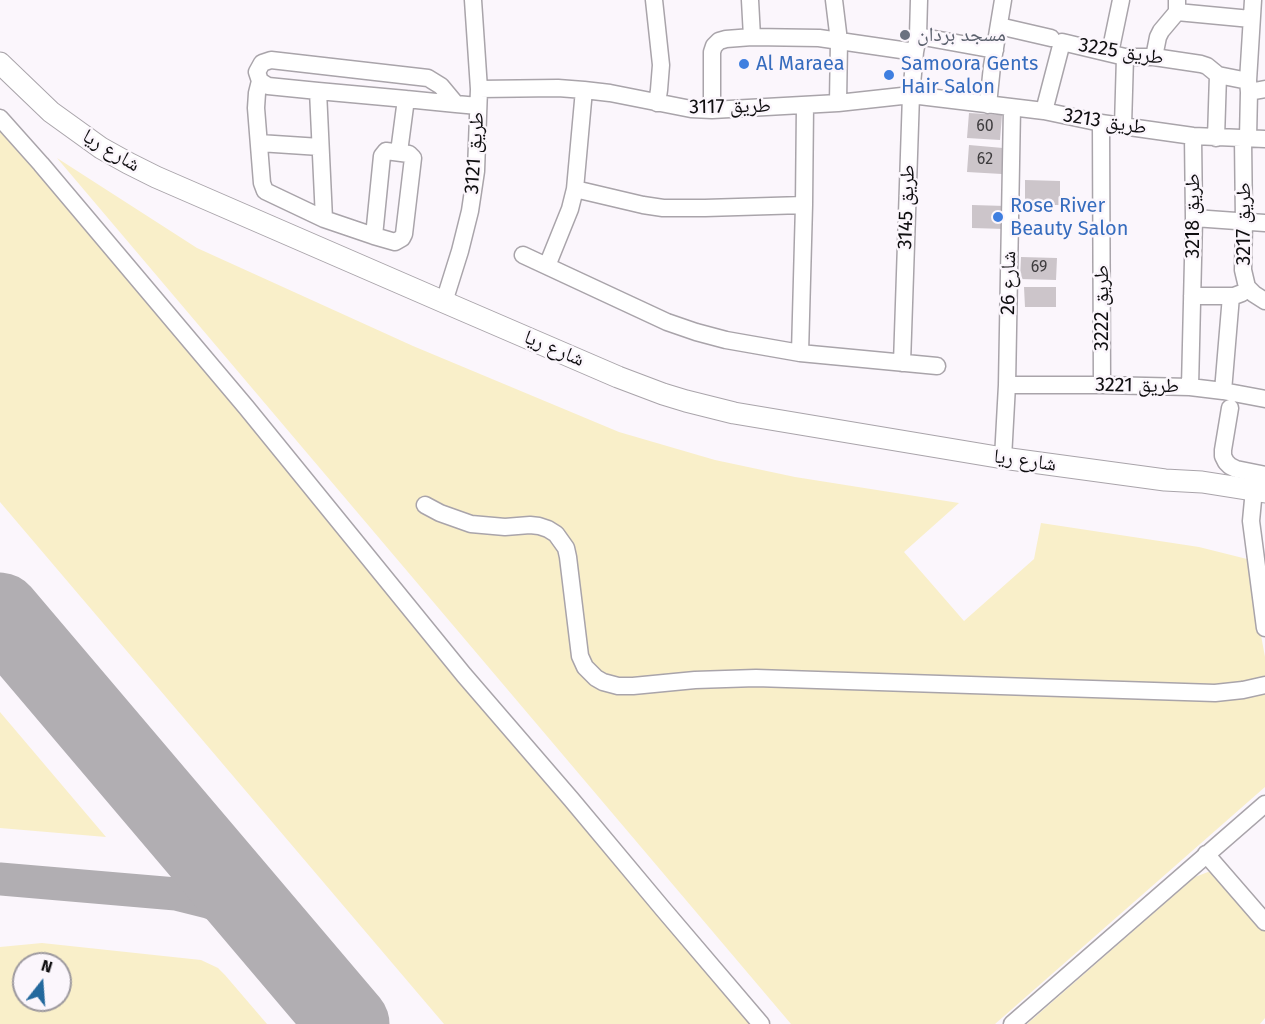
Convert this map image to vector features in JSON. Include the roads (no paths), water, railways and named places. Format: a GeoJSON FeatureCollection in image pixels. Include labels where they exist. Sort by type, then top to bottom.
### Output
{"type":"FeatureCollection","features":[{"type":"Feature","properties":{"kind":"main road","name":"شارع ريا"},"geometry":{"type":"LineString","coordinates":[[0,63],[51,112],[101,148],[156,177],[618,377],[686,401],[757,417],[1003,458],[1165,480],[1186,487],[1261,498]]}},
{"type":"Feature","properties":{"kind":"street","name":"طريق 3121"},"geometry":{"type":"LineString","coordinates":[[444,302],[470,212],[476,171],[478,88],[473,0]]}},
{"type":"Feature","properties":{"kind":"street"},"geometry":{"type":"LineString","coordinates":[[654,0],[661,64],[657,103]]}},
{"type":"Feature","properties":{"kind":"street"},"geometry":{"type":"LineString","coordinates":[[750,0],[752,37]]}},
{"type":"Feature","properties":{"kind":"street"},"geometry":{"type":"LineString","coordinates":[[834,0],[839,41],[838,103]]}},
{"type":"Feature","properties":{"kind":"street","name":"طريق 3145"},"geometry":{"type":"LineString","coordinates":[[902,363],[911,95],[919,0]]}},
{"type":"Feature","properties":{"kind":"street"},"geometry":{"type":"LineString","coordinates":[[988,105],[999,26],[999,0]]}},
{"type":"Feature","properties":{"kind":"street"},"geometry":{"type":"LineString","coordinates":[[1121,0],[1118,55],[1123,126]]}},
{"type":"Feature","properties":{"kind":"street"},"geometry":{"type":"LineString","coordinates":[[1227,17],[1230,0]]}},
{"type":"Feature","properties":{"kind":"street","name":"طريق 3217"},"geometry":{"type":"LineString","coordinates":[[1253,0],[1251,19],[1254,87],[1252,139],[1244,222],[1243,270],[1247,287],[1265,301]]}},
{"type":"Feature","properties":{"kind":"street"},"geometry":{"type":"LineString","coordinates":[[1154,57],[1158,36],[1177,6],[1227,17],[1251,19]]}},
{"type":"Feature","properties":{"kind":"street","name":"طريق 3225"},"geometry":{"type":"LineString","coordinates":[[999,26],[1051,38]]}},
{"type":"Feature","properties":{"kind":"street"},"geometry":{"type":"LineString","coordinates":[[712,110],[712,52],[719,41],[726,39],[819,38],[995,51]]}},
{"type":"Feature","properties":{"kind":"street","name":"طريق 3225"},"geometry":{"type":"LineString","coordinates":[[1044,111],[1062,42],[1118,55],[1154,57],[1201,64],[1218,75],[1254,87]]}},
{"type":"Feature","properties":{"kind":"street"},"geometry":{"type":"LineString","coordinates":[[271,60],[285,88]]}},
{"type":"Feature","properties":{"kind":"street"},"geometry":{"type":"LineString","coordinates":[[374,236],[382,156],[386,151],[411,154],[414,160],[404,234],[395,242],[374,236],[324,219],[266,191],[262,183],[256,108],[260,81],[258,67],[271,60],[428,78],[441,86],[456,104]]}},
{"type":"Feature","properties":{"kind":"street"},"geometry":{"type":"LineString","coordinates":[[1216,138],[1218,75]]}},
{"type":"Feature","properties":{"kind":"street"},"geometry":{"type":"LineString","coordinates":[[260,81],[268,86],[285,88],[478,106]]}},
{"type":"Feature","properties":{"kind":"street","name":"طريق 3117"},"geometry":{"type":"LineString","coordinates":[[478,88],[584,90],[692,109],[712,110],[838,103],[911,95]]}},
{"type":"Feature","properties":{"kind":"street"},"geometry":{"type":"LineString","coordinates":[[547,266],[575,189],[584,90]]}},
{"type":"Feature","properties":{"kind":"street"},"geometry":{"type":"LineString","coordinates":[[318,91],[324,219]]}},
{"type":"Feature","properties":{"kind":"street","name":"طريق 3213"},"geometry":{"type":"LineString","coordinates":[[911,95],[1044,111],[1101,123],[1193,136],[1252,139]]}},
{"type":"Feature","properties":{"kind":"street"},"geometry":{"type":"LineString","coordinates":[[399,152],[406,99]]}},
{"type":"Feature","properties":{"kind":"street"},"geometry":{"type":"LineString","coordinates":[[800,353],[805,105]]}},
{"type":"Feature","properties":{"kind":"street","name":"شارع 26"},"geometry":{"type":"LineString","coordinates":[[1003,458],[1007,385],[1012,108]]}},
{"type":"Feature","properties":{"kind":"street"},"geometry":{"type":"LineString","coordinates":[[0,118],[246,406],[464,675],[761,1024]]}},
{"type":"Feature","properties":{"kind":"street","name":"طريق 3222"},"geometry":{"type":"LineString","coordinates":[[1101,123],[1102,385]]}},
{"type":"Feature","properties":{"kind":"street","name":"طريق 3218"},"geometry":{"type":"LineString","coordinates":[[1190,387],[1194,218],[1193,136]]}},
{"type":"Feature","properties":{"kind":"street"},"geometry":{"type":"LineString","coordinates":[[259,143],[320,147]]}},
{"type":"Feature","properties":{"kind":"street"},"geometry":{"type":"LineString","coordinates":[[575,189],[663,208],[804,205]]}},
{"type":"Feature","properties":{"kind":"street"},"geometry":{"type":"LineString","coordinates":[[1194,218],[1265,223]]}},
{"type":"Feature","properties":{"kind":"street"},"geometry":{"type":"LineString","coordinates":[[523,255],[667,322],[696,332],[726,340],[800,353],[937,366]]}},
{"type":"Feature","properties":{"kind":"street"},"geometry":{"type":"LineString","coordinates":[[1192,296],[1231,296],[1239,294],[1247,287]]}},
{"type":"Feature","properties":{"kind":"street"},"geometry":{"type":"LineString","coordinates":[[1223,391],[1231,296]]}},
{"type":"Feature","properties":{"kind":"street","name":"طريق 3221"},"geometry":{"type":"LineString","coordinates":[[1007,385],[1190,387],[1265,399]]}},
{"type":"Feature","properties":{"kind":"street"},"geometry":{"type":"LineString","coordinates":[[1230,408],[1223,456],[1230,466],[1236,469],[1265,475]]}},
{"type":"Feature","properties":{"kind":"street"},"geometry":{"type":"LineString","coordinates":[[1261,498],[1251,521],[1265,628]]}},
{"type":"Feature","properties":{"kind":"street"},"geometry":{"type":"LineString","coordinates":[[425,505],[471,524],[505,527],[539,526],[555,534],[566,548],[568,557],[580,656],[585,667],[596,678],[610,685],[633,686],[695,680],[756,678],[1215,693],[1265,685]]}},
{"type":"Feature","properties":{"kind":"street"},"geometry":{"type":"LineString","coordinates":[[1012,1024],[1265,804]]}},
{"type":"Feature","properties":{"kind":"street"},"geometry":{"type":"LineString","coordinates":[[1206,854],[1265,922]]}},
{"type":"Feature","properties":{"kind":"place","name":"مسجد بردان"},"geometry":{"type":"Point","coordinates":[905,35]}},
{"type":"Feature","properties":{"kind":"place","name":"Al Maraea"},"geometry":{"type":"Point","coordinates":[744,64]}},
{"type":"Feature","properties":{"kind":"place","name":"Samoora Gents Hair Salon"},"geometry":{"type":"Point","coordinates":[889,75]}},
{"type":"Feature","properties":{"kind":"place","name":"Rose River Beauty Salon"},"geometry":{"type":"Point","coordinates":[998,217]}}]}
